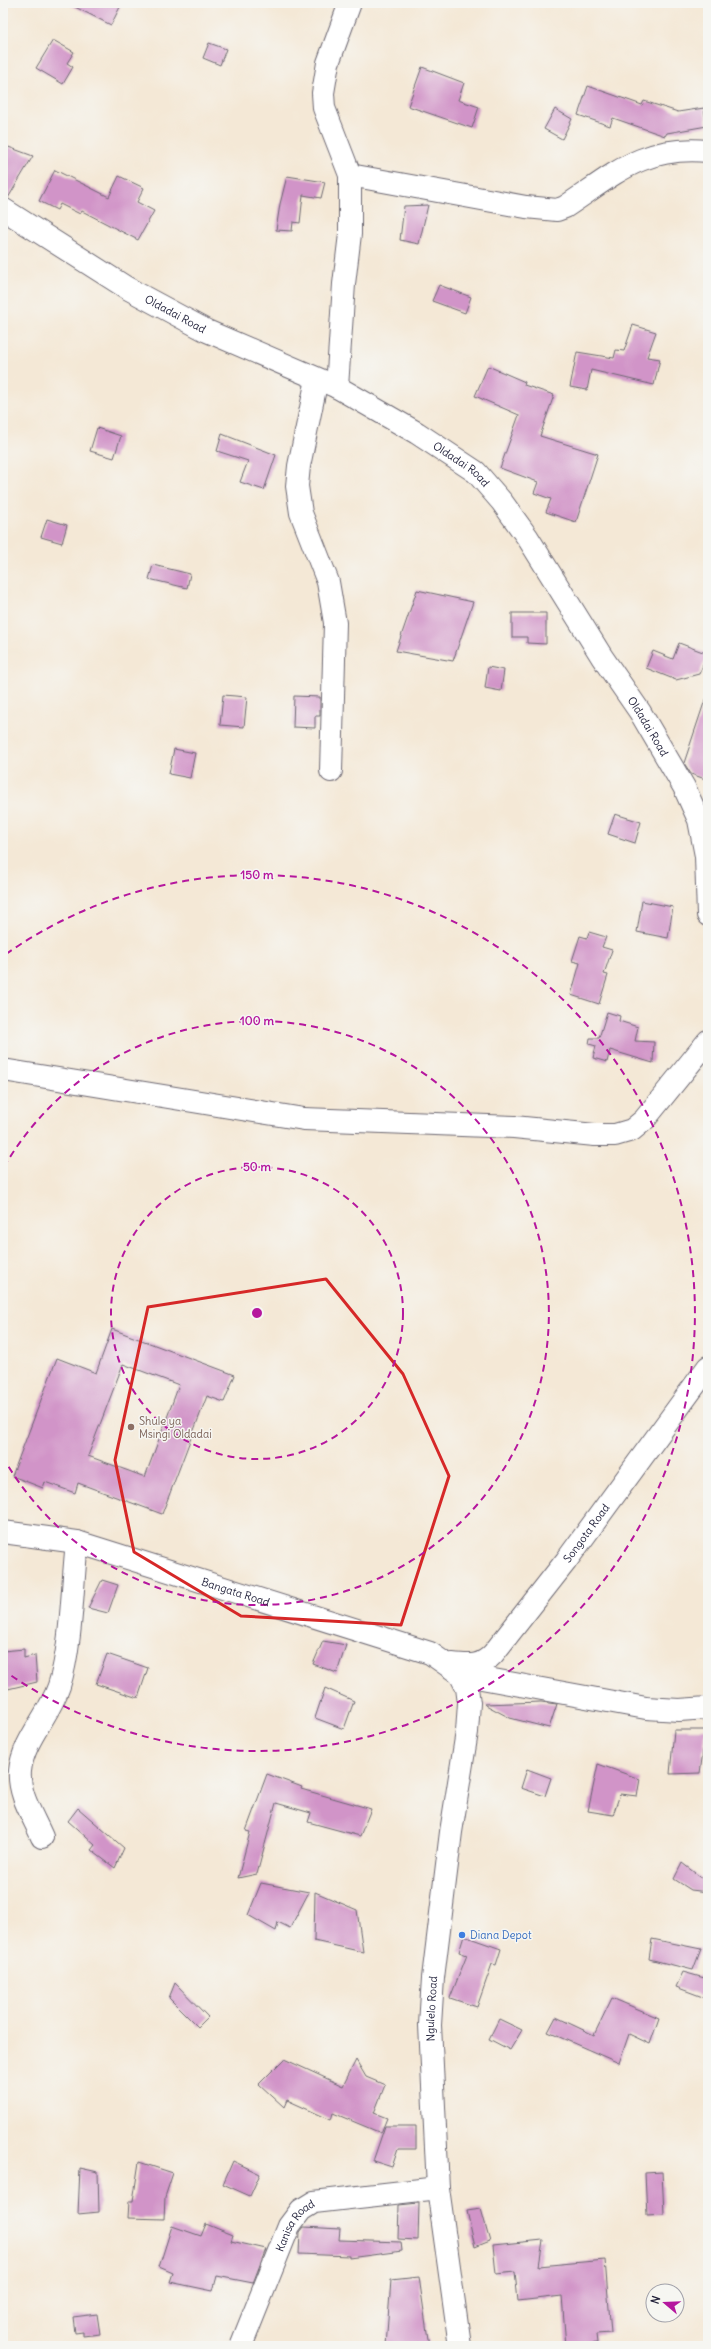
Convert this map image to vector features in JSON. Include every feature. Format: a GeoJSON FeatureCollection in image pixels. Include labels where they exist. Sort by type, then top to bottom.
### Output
{"type":"FeatureCollection","features":[{"type":"Feature","properties":{"kind":"street"},"geometry":{"type":"LineString","coordinates":[[337,387],[344,284],[350,234],[350,175],[324,108],[323,93],[328,63],[350,3]]}},
{"type":"Feature","properties":{"kind":"street"},"geometry":{"type":"LineString","coordinates":[[350,175],[526,207],[557,210],[565,207],[642,158],[659,153],[708,152]]}},
{"type":"Feature","properties":{"kind":"street","name":"Oldadai Road"},"geometry":{"type":"LineString","coordinates":[[3,209],[127,288],[201,327],[337,387],[418,433],[476,472],[502,502],[640,712],[684,787],[699,820],[706,856],[708,915]]}},
{"type":"Feature","properties":{"kind":"street"},"geometry":{"type":"LineString","coordinates":[[317,379],[299,466],[297,486],[301,513],[328,582],[335,623],[331,771]]}},
{"type":"Feature","properties":{"kind":"street"},"geometry":{"type":"LineString","coordinates":[[3,1070],[304,1120],[514,1127],[595,1135],[615,1135],[632,1130],[644,1120],[708,1041]]}},
{"type":"Feature","properties":{"kind":"street","name":"Songota Road"},"geometry":{"type":"LineString","coordinates":[[452,1668],[478,1665],[486,1661],[493,1654],[566,1561],[708,1367]]}},
{"type":"Feature","properties":{"kind":"street","name":"Bangata Road"},"geometry":{"type":"LineString","coordinates":[[3,1532],[77,1542],[430,1653],[452,1668]]}},
{"type":"Feature","properties":{"kind":"street"},"geometry":{"type":"LineString","coordinates":[[42,1837],[20,1786],[20,1771],[28,1743],[53,1702],[63,1670],[77,1542]]}},
{"type":"Feature","properties":{"kind":"street"},"geometry":{"type":"LineString","coordinates":[[452,1668],[646,1708],[679,1710],[708,1708]]}},
{"type":"Feature","properties":{"kind":"street","name":"Ngulelo Road"},"geometry":{"type":"LineString","coordinates":[[452,1668],[467,1688],[469,1703],[467,1732],[436,1955],[430,2025],[438,2188],[460,2346]]}},
{"type":"Feature","properties":{"kind":"street","name":"Kanisa Road"},"geometry":{"type":"LineString","coordinates":[[241,2346],[282,2239],[294,2218],[301,2210],[314,2202],[438,2188]]}},
{"type":"Feature","properties":{"kind":"highlighted area"},"geometry":{"type":"Polygon","coordinates":[[[326,1279],[403,1374],[449,1476],[401,1625],[241,1616],[134,1552],[115,1460],[148,1307],[326,1279]]]}},
{"type":"Feature","properties":{"kind":"building"},"geometry":{"type":"Polygon","coordinates":[[[67,3],[122,3],[111,25],[67,3]]]}},
{"type":"Feature","properties":{"kind":"building"},"geometry":{"type":"Polygon","coordinates":[[[53,40],[74,52],[67,63],[73,67],[63,84],[36,68],[53,40]]]}},
{"type":"Feature","properties":{"kind":"building"},"geometry":{"type":"Polygon","coordinates":[[[209,43],[226,49],[220,65],[203,58],[209,43]]]}},
{"type":"Feature","properties":{"kind":"building"},"geometry":{"type":"Polygon","coordinates":[[[422,67],[464,83],[458,100],[479,107],[472,128],[408,106],[422,67]]]}},
{"type":"Feature","properties":{"kind":"building"},"geometry":{"type":"Polygon","coordinates":[[[588,86],[642,105],[644,101],[678,112],[704,108],[707,126],[667,133],[665,136],[613,118],[610,126],[578,115],[588,86]]]}},
{"type":"Feature","properties":{"kind":"building"},"geometry":{"type":"Polygon","coordinates":[[[555,109],[572,119],[562,139],[544,129],[555,109]]]}},
{"type":"Feature","properties":{"kind":"building"},"geometry":{"type":"Polygon","coordinates":[[[3,145],[33,156],[8,198],[3,197],[3,145]]]}},
{"type":"Feature","properties":{"kind":"building"},"geometry":{"type":"Polygon","coordinates":[[[55,170],[109,197],[119,176],[144,188],[137,202],[154,211],[138,240],[82,211],[80,214],[60,204],[57,210],[39,201],[55,170]]]}},
{"type":"Feature","properties":{"kind":"building"},"geometry":{"type":"Polygon","coordinates":[[[287,176],[325,182],[321,198],[303,195],[300,223],[293,222],[292,231],[276,230],[280,204],[287,176]]]}},
{"type":"Feature","properties":{"kind":"building"},"geometry":{"type":"Polygon","coordinates":[[[428,205],[419,244],[400,240],[404,206],[428,205]]]}},
{"type":"Feature","properties":{"kind":"building"},"geometry":{"type":"Polygon","coordinates":[[[439,285],[471,297],[465,313],[432,301],[439,285]]]}},
{"type":"Feature","properties":{"kind":"building"},"geometry":{"type":"Polygon","coordinates":[[[633,325],[656,332],[647,357],[660,359],[654,385],[591,370],[587,390],[570,387],[577,352],[614,358],[616,350],[624,351],[633,325]]]}},
{"type":"Feature","properties":{"kind":"building"},"geometry":{"type":"Polygon","coordinates":[[[488,366],[525,382],[524,385],[554,395],[540,436],[598,454],[576,522],[546,512],[551,499],[534,493],[538,482],[500,468],[519,415],[475,396],[488,366]]]}},
{"type":"Feature","properties":{"kind":"building"},"geometry":{"type":"Polygon","coordinates":[[[97,428],[121,436],[114,458],[90,451],[97,428]]]}},
{"type":"Feature","properties":{"kind":"building"},"geometry":{"type":"Polygon","coordinates":[[[222,434],[276,455],[264,490],[240,482],[248,461],[217,451],[222,434]]]}},
{"type":"Feature","properties":{"kind":"building"},"geometry":{"type":"Polygon","coordinates":[[[47,519],[67,525],[62,543],[41,537],[47,519]]]}},
{"type":"Feature","properties":{"kind":"building"},"geometry":{"type":"Polygon","coordinates":[[[153,565],[190,574],[187,588],[149,579],[153,565]]]}},
{"type":"Feature","properties":{"kind":"building"},"geometry":{"type":"Polygon","coordinates":[[[417,590],[473,602],[453,661],[396,651],[417,590]]]}},
{"type":"Feature","properties":{"kind":"building"},"geometry":{"type":"Polygon","coordinates":[[[512,613],[546,613],[546,644],[527,643],[527,637],[512,637],[512,613]]]}},
{"type":"Feature","properties":{"kind":"building"},"geometry":{"type":"Polygon","coordinates":[[[679,643],[708,654],[699,674],[676,680],[646,668],[653,651],[673,659],[679,643]]]}},
{"type":"Feature","properties":{"kind":"building"},"geometry":{"type":"Polygon","coordinates":[[[488,667],[504,670],[501,691],[485,688],[488,667]]]}},
{"type":"Feature","properties":{"kind":"building"},"geometry":{"type":"Polygon","coordinates":[[[223,695],[247,697],[244,727],[220,725],[223,695]]]}},
{"type":"Feature","properties":{"kind":"building"},"geometry":{"type":"Polygon","coordinates":[[[294,696],[320,697],[320,716],[315,716],[315,728],[293,727],[294,696]]]}},
{"type":"Feature","properties":{"kind":"building"},"geometry":{"type":"Polygon","coordinates":[[[705,700],[708,700],[708,780],[691,774],[684,763],[705,700]]]}},
{"type":"Feature","properties":{"kind":"building"},"geometry":{"type":"Polygon","coordinates":[[[174,749],[195,753],[190,778],[169,774],[174,749]]]}},
{"type":"Feature","properties":{"kind":"building"},"geometry":{"type":"Polygon","coordinates":[[[615,814],[641,822],[635,843],[608,834],[615,814]]]}},
{"type":"Feature","properties":{"kind":"building"},"geometry":{"type":"Polygon","coordinates":[[[642,901],[673,907],[668,938],[637,932],[642,901]]]}},
{"type":"Feature","properties":{"kind":"building"},"geometry":{"type":"Polygon","coordinates":[[[589,932],[606,937],[602,947],[612,950],[604,974],[608,975],[599,1004],[571,995],[580,963],[572,961],[580,936],[587,938],[589,932]]]}},
{"type":"Feature","properties":{"kind":"building"},"geometry":{"type":"Polygon","coordinates":[[[607,1012],[620,1016],[619,1021],[638,1027],[635,1041],[654,1042],[653,1063],[610,1050],[607,1062],[593,1058],[596,1046],[589,1044],[590,1038],[599,1038],[607,1012]]]}},
{"type":"Feature","properties":{"kind":"building"},"geometry":{"type":"Polygon","coordinates":[[[112,1329],[235,1375],[224,1402],[207,1396],[162,1514],[78,1483],[75,1493],[45,1482],[43,1488],[12,1476],[57,1358],[96,1373],[112,1329]],[[123,1364],[88,1456],[145,1477],[179,1385],[123,1364]]]}},
{"type":"Feature","properties":{"kind":"building"},"geometry":{"type":"Polygon","coordinates":[[[102,1580],[118,1585],[108,1613],[88,1608],[102,1580]]]}},
{"type":"Feature","properties":{"kind":"building"},"geometry":{"type":"Polygon","coordinates":[[[323,1641],[346,1645],[337,1673],[313,1664],[323,1641]]]}},
{"type":"Feature","properties":{"kind":"building"},"geometry":{"type":"Polygon","coordinates":[[[24,1649],[24,1658],[35,1655],[37,1682],[8,1689],[3,1670],[3,1651],[24,1649]]]}},
{"type":"Feature","properties":{"kind":"building"},"geometry":{"type":"Polygon","coordinates":[[[107,1654],[148,1668],[138,1698],[96,1684],[107,1654]]]}},
{"type":"Feature","properties":{"kind":"building"},"geometry":{"type":"Polygon","coordinates":[[[325,1688],[354,1701],[344,1729],[315,1718],[325,1688]]]}},
{"type":"Feature","properties":{"kind":"building"},"geometry":{"type":"Polygon","coordinates":[[[541,1702],[557,1704],[549,1728],[510,1718],[484,1704],[541,1702]]]}},
{"type":"Feature","properties":{"kind":"building"},"geometry":{"type":"Polygon","coordinates":[[[674,1730],[706,1730],[700,1773],[670,1774],[674,1730]]]}},
{"type":"Feature","properties":{"kind":"building"},"geometry":{"type":"Polygon","coordinates":[[[598,1764],[640,1779],[637,1796],[620,1794],[613,1815],[588,1811],[598,1764]]]}},
{"type":"Feature","properties":{"kind":"building"},"geometry":{"type":"Polygon","coordinates":[[[527,1769],[551,1778],[545,1796],[521,1788],[527,1769]]]}},
{"type":"Feature","properties":{"kind":"building"},"geometry":{"type":"Polygon","coordinates":[[[267,1774],[302,1787],[301,1789],[371,1809],[360,1836],[308,1822],[311,1813],[276,1803],[257,1874],[238,1878],[250,1832],[246,1831],[267,1774]]]}},
{"type":"Feature","properties":{"kind":"building"},"geometry":{"type":"Polygon","coordinates":[[[78,1808],[124,1848],[115,1868],[91,1850],[95,1845],[68,1821],[78,1808]]]}},
{"type":"Feature","properties":{"kind":"building"},"geometry":{"type":"Polygon","coordinates":[[[682,1863],[708,1883],[708,1892],[691,1890],[674,1879],[682,1863]]]}},
{"type":"Feature","properties":{"kind":"building"},"geometry":{"type":"Polygon","coordinates":[[[261,1883],[309,1892],[290,1928],[278,1922],[276,1931],[248,1915],[261,1883]]]}},
{"type":"Feature","properties":{"kind":"building"},"geometry":{"type":"Polygon","coordinates":[[[315,1892],[357,1910],[363,1952],[314,1941],[315,1892]]]}},
{"type":"Feature","properties":{"kind":"building"},"geometry":{"type":"Polygon","coordinates":[[[464,1936],[501,1949],[496,1965],[492,1964],[477,2007],[450,1998],[467,1955],[459,1952],[464,1936]]]}},
{"type":"Feature","properties":{"kind":"building"},"geometry":{"type":"Polygon","coordinates":[[[652,1939],[701,1949],[693,1970],[649,1959],[652,1939]]]}},
{"type":"Feature","properties":{"kind":"building"},"geometry":{"type":"Polygon","coordinates":[[[683,1972],[708,1979],[708,1999],[676,1987],[683,1972]]]}},
{"type":"Feature","properties":{"kind":"building"},"geometry":{"type":"Polygon","coordinates":[[[175,1983],[208,2017],[198,2027],[169,1998],[175,1983]]]}},
{"type":"Feature","properties":{"kind":"building"},"geometry":{"type":"Polygon","coordinates":[[[612,1998],[659,2018],[650,2044],[629,2034],[619,2063],[548,2032],[556,2017],[594,2035],[612,1998]]]}},
{"type":"Feature","properties":{"kind":"building"},"geometry":{"type":"Polygon","coordinates":[[[499,2019],[522,2030],[510,2050],[489,2039],[499,2019]]]}},
{"type":"Feature","properties":{"kind":"building"},"geometry":{"type":"Polygon","coordinates":[[[284,2059],[343,2086],[356,2060],[366,2077],[385,2085],[374,2113],[387,2118],[381,2133],[333,2113],[331,2120],[287,2100],[284,2107],[259,2084],[284,2059]]]}},
{"type":"Feature","properties":{"kind":"building"},"geometry":{"type":"Polygon","coordinates":[[[385,2126],[416,2126],[416,2149],[398,2149],[392,2167],[373,2161],[385,2126]]]}},
{"type":"Feature","properties":{"kind":"building"},"geometry":{"type":"Polygon","coordinates":[[[233,2161],[260,2174],[250,2196],[223,2184],[233,2161]]]}},
{"type":"Feature","properties":{"kind":"building"},"geometry":{"type":"Polygon","coordinates":[[[139,2162],[173,2173],[165,2197],[164,2219],[128,2218],[129,2201],[133,2201],[139,2162]]]}},
{"type":"Feature","properties":{"kind":"building"},"geometry":{"type":"Polygon","coordinates":[[[80,2168],[98,2172],[99,2212],[78,2214],[80,2168]]]}},
{"type":"Feature","properties":{"kind":"building"},"geometry":{"type":"Polygon","coordinates":[[[662,2172],[664,2214],[647,2215],[645,2173],[662,2172]]]}},
{"type":"Feature","properties":{"kind":"building"},"geometry":{"type":"Polygon","coordinates":[[[419,2203],[418,2240],[398,2239],[399,2205],[419,2203]]]}},
{"type":"Feature","properties":{"kind":"building"},"geometry":{"type":"Polygon","coordinates":[[[481,2209],[490,2241],[475,2247],[467,2211],[481,2209]]]}},
{"type":"Feature","properties":{"kind":"building"},"geometry":{"type":"Polygon","coordinates":[[[206,2224],[233,2235],[231,2241],[266,2249],[253,2283],[217,2276],[213,2291],[170,2282],[173,2273],[159,2267],[172,2226],[201,2236],[206,2224]]]}},
{"type":"Feature","properties":{"kind":"building"},"geometry":{"type":"Polygon","coordinates":[[[304,2227],[340,2229],[339,2240],[401,2242],[402,2251],[349,2258],[349,2256],[299,2254],[300,2232],[304,2227]]]}},
{"type":"Feature","properties":{"kind":"building"},"geometry":{"type":"Polygon","coordinates":[[[543,2240],[539,2266],[605,2260],[611,2333],[596,2334],[597,2343],[566,2346],[562,2296],[518,2301],[515,2272],[496,2274],[493,2245],[543,2240]]]}},
{"type":"Feature","properties":{"kind":"building"},"geometry":{"type":"Polygon","coordinates":[[[419,2277],[429,2346],[386,2346],[391,2280],[419,2277]]]}},
{"type":"Feature","properties":{"kind":"building"},"geometry":{"type":"Polygon","coordinates":[[[97,2314],[100,2334],[83,2336],[83,2332],[75,2333],[73,2317],[97,2314]]]}},
{"type":"Feature","properties":{"kind":"place","name":"Shule ya Msingi Oldadai"},"geometry":{"type":"Point","coordinates":[131,1427]}},
{"type":"Feature","properties":{"kind":"place","name":"Diana Depot"},"geometry":{"type":"Point","coordinates":[462,1935]}}]}
